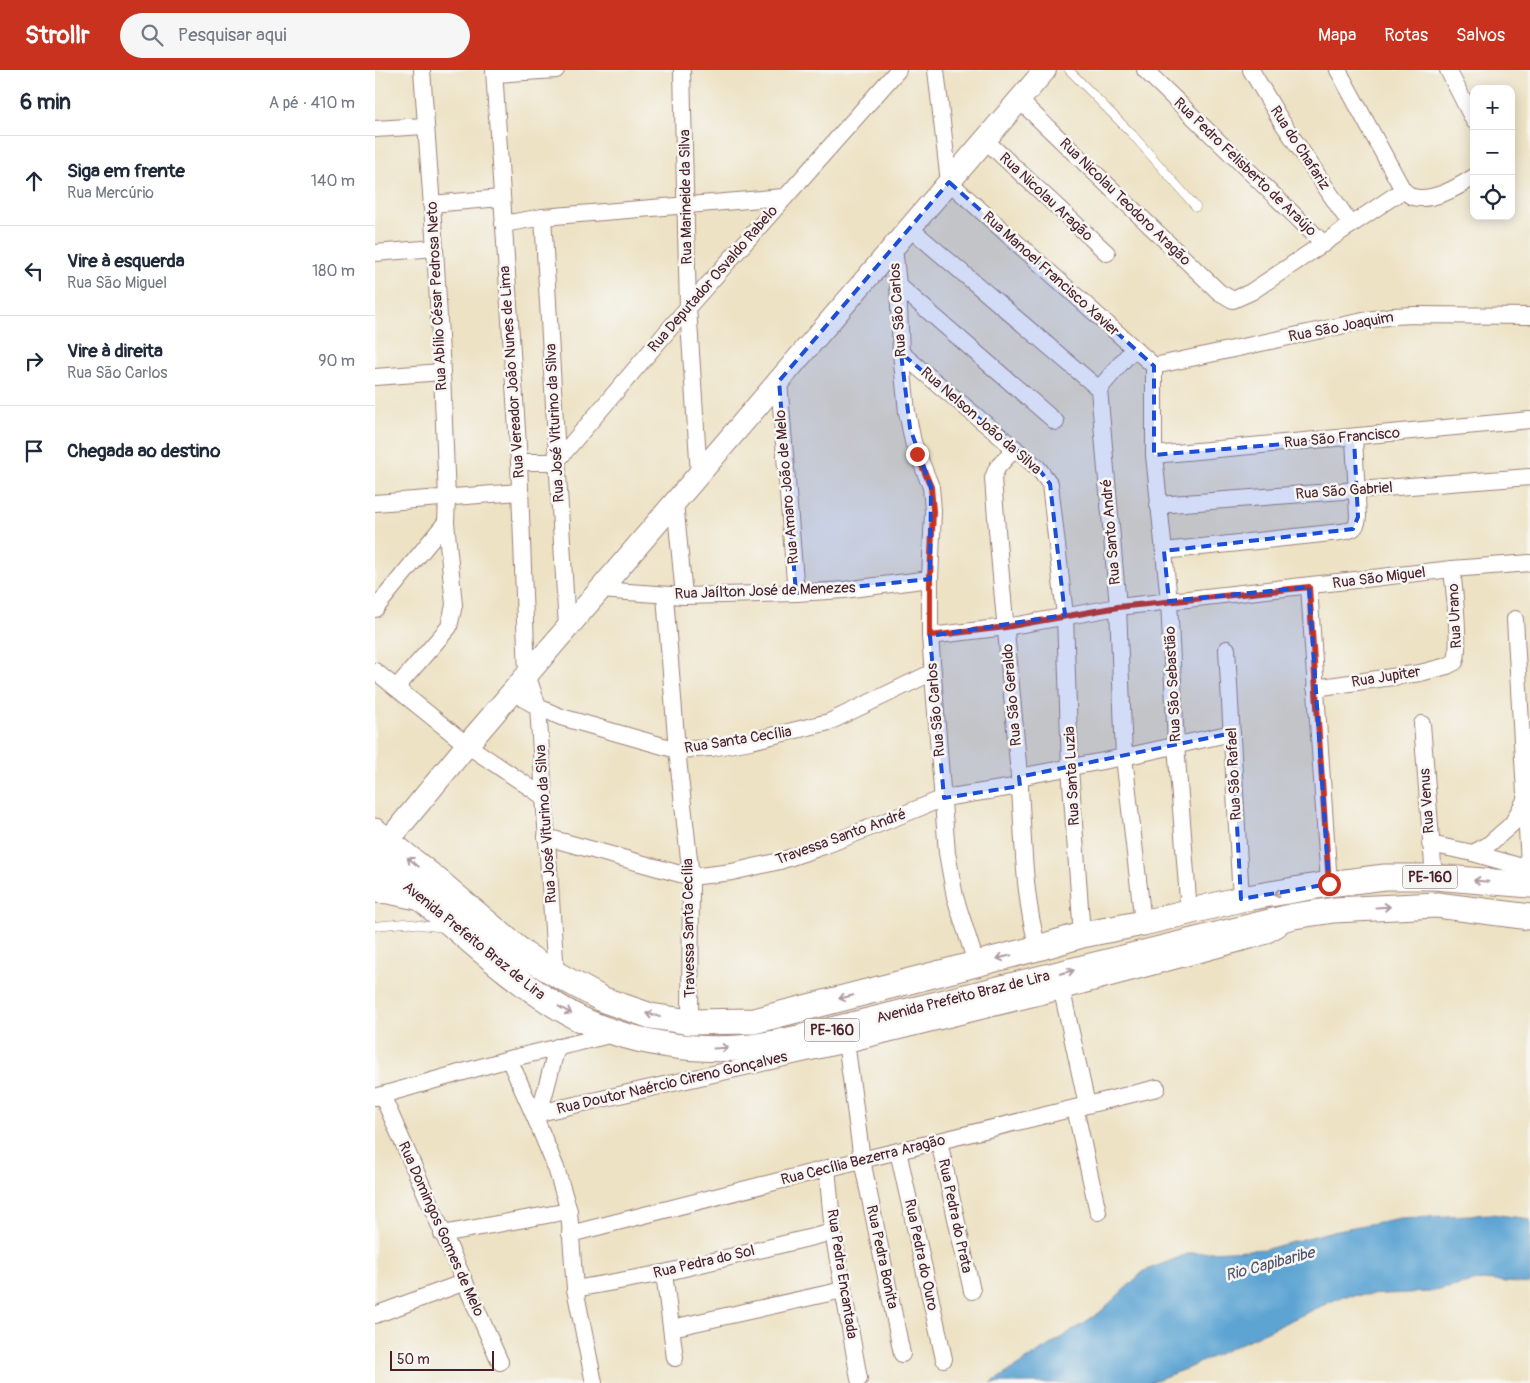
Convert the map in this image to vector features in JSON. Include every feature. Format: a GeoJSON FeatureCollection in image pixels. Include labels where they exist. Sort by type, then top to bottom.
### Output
{"type":"FeatureCollection","features":[{"type":"Feature","properties":{"kind":"main road","name":"Avenida Prefeito Braz de Lira"},"geometry":{"type":"LineString","coordinates":[[377,851],[439,882],[525,955],[556,974],[605,1000],[651,1016],[690,1022],[754,1020],[1082,936],[1241,899],[1329,884]]}},
{"type":"Feature","properties":{"kind":"main road","name":"Avenida Prefeito Braz de Lira"},"geometry":{"type":"LineString","coordinates":[[377,851],[421,898],[506,970],[547,1000],[581,1019],[619,1033],[662,1044],[708,1049],[751,1047],[799,1038],[845,1035],[1294,916],[1334,910],[1437,905],[1530,917]]}},
{"type":"Feature","properties":{"kind":"main road","name":"PE-160"},"geometry":{"type":"LineString","coordinates":[[1329,884],[1385,877],[1434,877],[1530,885]]}},
{"type":"Feature","properties":{"kind":"main road"},"geometry":{"type":"LineString","coordinates":[[375,890],[421,898]]}},
{"type":"Feature","properties":{"kind":"street","name":"Rua Abílio César Pedrosa Neto"},"geometry":{"type":"LineString","coordinates":[[396,688],[441,638],[449,626],[453,615],[453,588],[446,522],[447,499],[442,372],[435,248],[422,70]]}},
{"type":"Feature","properties":{"kind":"street"},"geometry":{"type":"LineString","coordinates":[[495,72],[556,70]]}},
{"type":"Feature","properties":{"kind":"street","name":"Rua Marineide da Silva"},"geometry":{"type":"LineString","coordinates":[[682,70],[687,205],[688,307],[699,474]]}},
{"type":"Feature","properties":{"kind":"street","name":"Rua Deputador Osvaldo Rabelo"},"geometry":{"type":"LineString","coordinates":[[557,462],[688,307],[898,70]]}},
{"type":"Feature","properties":{"kind":"street"},"geometry":{"type":"LineString","coordinates":[[937,70],[949,182]]}},
{"type":"Feature","properties":{"kind":"street"},"geometry":{"type":"LineString","coordinates":[[377,851],[1045,70]]}},
{"type":"Feature","properties":{"kind":"street","name":"Rua Pedro Felisberto de Araújo"},"geometry":{"type":"LineString","coordinates":[[1145,70],[1324,244]]}},
{"type":"Feature","properties":{"kind":"street","name":"Rua do Chafariz"},"geometry":{"type":"LineString","coordinates":[[1251,70],[1280,120],[1351,225]]}},
{"type":"Feature","properties":{"kind":"street"},"geometry":{"type":"LineString","coordinates":[[1338,70],[1403,190],[1412,196],[1431,197],[1450,190],[1470,178]]}},
{"type":"Feature","properties":{"kind":"street"},"geometry":{"type":"LineString","coordinates":[[1448,70],[1470,113]]}},
{"type":"Feature","properties":{"kind":"street","name":"Rua Vereador João Nunes de Lima"},"geometry":{"type":"LineString","coordinates":[[495,72],[501,198],[519,462],[527,674]]}},
{"type":"Feature","properties":{"kind":"street","name":"Rua Nicolau Teodoro Aragão"},"geometry":{"type":"LineString","coordinates":[[1019,100],[1219,292],[1233,300],[1251,292],[1324,244]]}},
{"type":"Feature","properties":{"kind":"street"},"geometry":{"type":"LineString","coordinates":[[375,129],[425,126]]}},
{"type":"Feature","properties":{"kind":"street","name":"Rua Nicolau Aragão"},"geometry":{"type":"LineString","coordinates":[[985,140],[1107,253]]}},
{"type":"Feature","properties":{"kind":"street","name":"Rua Manoel Francisco Xavier"},"geometry":{"type":"LineString","coordinates":[[949,182],[1154,366]]}},
{"type":"Feature","properties":{"kind":"street"},"geometry":{"type":"LineString","coordinates":[[1324,244],[1403,190]]}},
{"type":"Feature","properties":{"kind":"street"},"geometry":{"type":"LineString","coordinates":[[503,224],[543,217],[785,197]]}},
{"type":"Feature","properties":{"kind":"street"},"geometry":{"type":"LineString","coordinates":[[431,204],[501,198]]}},
{"type":"Feature","properties":{"kind":"street","name":"Rua José Viturino da Silva"},"geometry":{"type":"LineString","coordinates":[[543,217],[567,628]]}},
{"type":"Feature","properties":{"kind":"street"},"geometry":{"type":"LineString","coordinates":[[910,228],[1099,389],[1134,348]]}},
{"type":"Feature","properties":{"kind":"street","name":"Rua São Carlos"},"geometry":{"type":"LineString","coordinates":[[894,247],[901,352],[910,428],[917,454],[931,487],[933,530],[930,578],[930,636],[950,875],[976,963]]}},
{"type":"Feature","properties":{"kind":"street"},"geometry":{"type":"LineString","coordinates":[[375,253],[435,248]]}},
{"type":"Feature","properties":{"kind":"street"},"geometry":{"type":"LineString","coordinates":[[898,285],[1056,422]]}},
{"type":"Feature","properties":{"kind":"street","name":"Rua São Joaquim"},"geometry":{"type":"LineString","coordinates":[[1154,366],[1393,316],[1530,316]]}},
{"type":"Feature","properties":{"kind":"street","name":"Rua Nelson João da Silva"},"geometry":{"type":"LineString","coordinates":[[901,352],[1039,468],[1049,484],[1065,615]]}},
{"type":"Feature","properties":{"kind":"street","name":"Rua São Sebastião"},"geometry":{"type":"LineString","coordinates":[[1154,366],[1154,455],[1169,601],[1176,745],[1189,912]]}},
{"type":"Feature","properties":{"kind":"street"},"geometry":{"type":"LineString","coordinates":[[375,377],[442,372]]}},
{"type":"Feature","properties":{"kind":"street","name":"Rua Amaro João de Melo"},"geometry":{"type":"LineString","coordinates":[[779,381],[796,592]]}},
{"type":"Feature","properties":{"kind":"street","name":"Rua Santo André"},"geometry":{"type":"LineString","coordinates":[[1099,389],[1118,607],[1124,757],[1143,923]]}},
{"type":"Feature","properties":{"kind":"street","name":"Rua São Francisco"},"geometry":{"type":"LineString","coordinates":[[1154,455],[1354,438],[1530,420]]}},
{"type":"Feature","properties":{"kind":"street"},"geometry":{"type":"LineString","coordinates":[[1163,551],[1341,532],[1353,529],[1357,526],[1358,517],[1354,438]]}},
{"type":"Feature","properties":{"kind":"street","name":"Rua São Geraldo"},"geometry":{"type":"LineString","coordinates":[[1015,448],[997,468],[993,478],[1019,782],[1025,886],[1030,921],[1038,948]]}},
{"type":"Feature","properties":{"kind":"street"},"geometry":{"type":"LineString","coordinates":[[519,462],[557,462]]}},
{"type":"Feature","properties":{"kind":"street","name":"Rua São Gabriel"},"geometry":{"type":"LineString","coordinates":[[1158,505],[1530,477]]}},
{"type":"Feature","properties":{"kind":"street"},"geometry":{"type":"LineString","coordinates":[[375,504],[519,492]]}},
{"type":"Feature","properties":{"kind":"street"},"geometry":{"type":"LineString","coordinates":[[675,502],[683,596]]}},
{"type":"Feature","properties":{"kind":"street"},"geometry":{"type":"LineString","coordinates":[[375,609],[446,522]]}},
{"type":"Feature","properties":{"kind":"street","name":"Rua São Miguel"},"geometry":{"type":"LineString","coordinates":[[930,636],[1006,627],[1118,607],[1309,587],[1452,569],[1530,563]]}},
{"type":"Feature","properties":{"kind":"street","name":"Rua Urano"},"geometry":{"type":"LineString","coordinates":[[1452,569],[1457,635],[1455,662]]}},
{"type":"Feature","properties":{"kind":"street","name":"Rua Jaílton José de Menezes"},"geometry":{"type":"LineString","coordinates":[[600,590],[665,596],[796,592],[844,590],[930,578]]}},
{"type":"Feature","properties":{"kind":"street"},"geometry":{"type":"LineString","coordinates":[[1309,587],[1329,884]]}},
{"type":"Feature","properties":{"kind":"street","name":"Travessa Santa Cecília"},"geometry":{"type":"LineString","coordinates":[[665,596],[677,750],[691,878],[690,1022]]}},
{"type":"Feature","properties":{"kind":"street","name":"Rua Santa Luzia"},"geometry":{"type":"LineString","coordinates":[[1065,615],[1070,768],[1082,936]]}},
{"type":"Feature","properties":{"kind":"street"},"geometry":{"type":"LineString","coordinates":[[1515,619],[1530,881]]}},
{"type":"Feature","properties":{"kind":"street","name":"Rua São Rafael"},"geometry":{"type":"LineString","coordinates":[[1227,649],[1241,899]]}},
{"type":"Feature","properties":{"kind":"street","name":"Rua Jupiter"},"geometry":{"type":"LineString","coordinates":[[1315,688],[1420,673],[1455,662]]}},
{"type":"Feature","properties":{"kind":"street"},"geometry":{"type":"LineString","coordinates":[[375,671],[467,745],[544,797]]}},
{"type":"Feature","properties":{"kind":"street","name":"Rua Santa Cecília"},"geometry":{"type":"LineString","coordinates":[[512,692],[538,707],[561,716],[677,750],[711,748],[751,741],[829,722],[933,672]]}},
{"type":"Feature","properties":{"kind":"street","name":"Rua José Viturino da Silva"},"geometry":{"type":"LineString","coordinates":[[527,674],[538,707],[556,974]]}},
{"type":"Feature","properties":{"kind":"street","name":"Rua Venus"},"geometry":{"type":"LineString","coordinates":[[1422,724],[1434,877]]}},
{"type":"Feature","properties":{"kind":"street","name":"Travessa Santo André"},"geometry":{"type":"LineString","coordinates":[[546,837],[691,878],[732,872],[780,861],[824,846],[944,798],[1019,782],[1070,768],[1232,733]]}},
{"type":"Feature","properties":{"kind":"street"},"geometry":{"type":"LineString","coordinates":[[1473,853],[1488,844],[1512,824],[1525,800]]}},
{"type":"Feature","properties":{"kind":"street"},"geometry":{"type":"LineString","coordinates":[[1430,844],[1473,853],[1529,870]]}},
{"type":"Feature","properties":{"kind":"street","name":"Rua Doutor Naércio Cireno Gonçalves"},"geometry":{"type":"LineString","coordinates":[[538,1117],[845,1035],[1061,991],[1252,940],[1277,930],[1294,916]]}},
{"type":"Feature","properties":{"kind":"street"},"geometry":{"type":"LineString","coordinates":[[1061,991],[1098,1212]]}},
{"type":"Feature","properties":{"kind":"street"},"geometry":{"type":"LineString","coordinates":[[379,1096],[509,1059],[619,1033]]}},
{"type":"Feature","properties":{"kind":"street","name":"Rua Pedra Bonita"},"geometry":{"type":"LineString","coordinates":[[845,1035],[862,1160],[903,1354]]}},
{"type":"Feature","properties":{"kind":"street"},"geometry":{"type":"LineString","coordinates":[[538,1117],[557,1047]]}},
{"type":"Feature","properties":{"kind":"street"},"geometry":{"type":"LineString","coordinates":[[509,1059],[538,1117],[569,1212],[575,1289],[594,1383]]}},
{"type":"Feature","properties":{"kind":"street","name":"Rua Cecília Bezerra Aragão"},"geometry":{"type":"LineString","coordinates":[[570,1234],[827,1168],[1157,1088]]}},
{"type":"Feature","properties":{"kind":"street","name":"Rua Domingos Gomes de Melo"},"geometry":{"type":"LineString","coordinates":[[379,1096],[500,1362]]}},
{"type":"Feature","properties":{"kind":"street","name":"Rua Pedra do Prata"},"geometry":{"type":"LineString","coordinates":[[939,1141],[972,1291]]}},
{"type":"Feature","properties":{"kind":"street","name":"Rua Pedra do Ouro"},"geometry":{"type":"LineString","coordinates":[[899,1151],[944,1359]]}},
{"type":"Feature","properties":{"kind":"street","name":"Rua Pedra Encantada"},"geometry":{"type":"LineString","coordinates":[[827,1168],[833,1232],[859,1379]]}},
{"type":"Feature","properties":{"kind":"street"},"geometry":{"type":"LineString","coordinates":[[442,1234],[569,1212]]}},
{"type":"Feature","properties":{"kind":"street","name":"Rua Pedra do Sol"},"geometry":{"type":"LineString","coordinates":[[575,1289],[664,1273],[833,1232]]}},
{"type":"Feature","properties":{"kind":"street"},"geometry":{"type":"LineString","coordinates":[[664,1273],[675,1358]]}},
{"type":"Feature","properties":{"kind":"street"},"geometry":{"type":"LineString","coordinates":[[375,1315],[465,1282]]}},
{"type":"Feature","properties":{"kind":"street"},"geometry":{"type":"LineString","coordinates":[[672,1328],[843,1290]]}},
{"type":"Feature","properties":{"kind":"lane"},"geometry":{"type":"LineString","coordinates":[[1069,70],[1132,134],[1196,207]]}},
{"type":"Feature","properties":{"kind":"lane"},"geometry":{"type":"LineString","coordinates":[[375,926],[404,924],[459,930]]}},
{"type":"Feature","properties":{"kind":"highlighted area"},"geometry":{"type":"Polygon","coordinates":[[[949,182],[1154,366],[1154,455],[1354,438],[1358,517],[1353,529],[1164,551],[1169,601],[1309,587],[1329,884],[1241,899],[1232,733],[1019,777],[1020,786],[944,798],[930,636],[1065,615],[1050,484],[1038,468],[901,353],[910,428],[931,487],[930,579],[796,593],[779,381],[949,182]]]}},
{"type":"Feature","properties":{"kind":"water","name":"Rio Capibaribe"},"geometry":{"type":"Polygon","coordinates":[[[1491,1214],[1530,1219],[1530,1284],[1482,1280],[1430,1292],[1343,1296],[1188,1368],[1148,1383],[991,1383],[1099,1313],[1144,1271],[1190,1253],[1267,1249],[1333,1231],[1400,1218],[1491,1214]]]}},
{"type":"Feature","properties":{"kind":"route"},"geometry":{"type":"LineString","coordinates":[[917,454],[931,487],[933,511],[930,636],[1006,627],[1118,607],[1309,587],[1329,884]]}}]}
